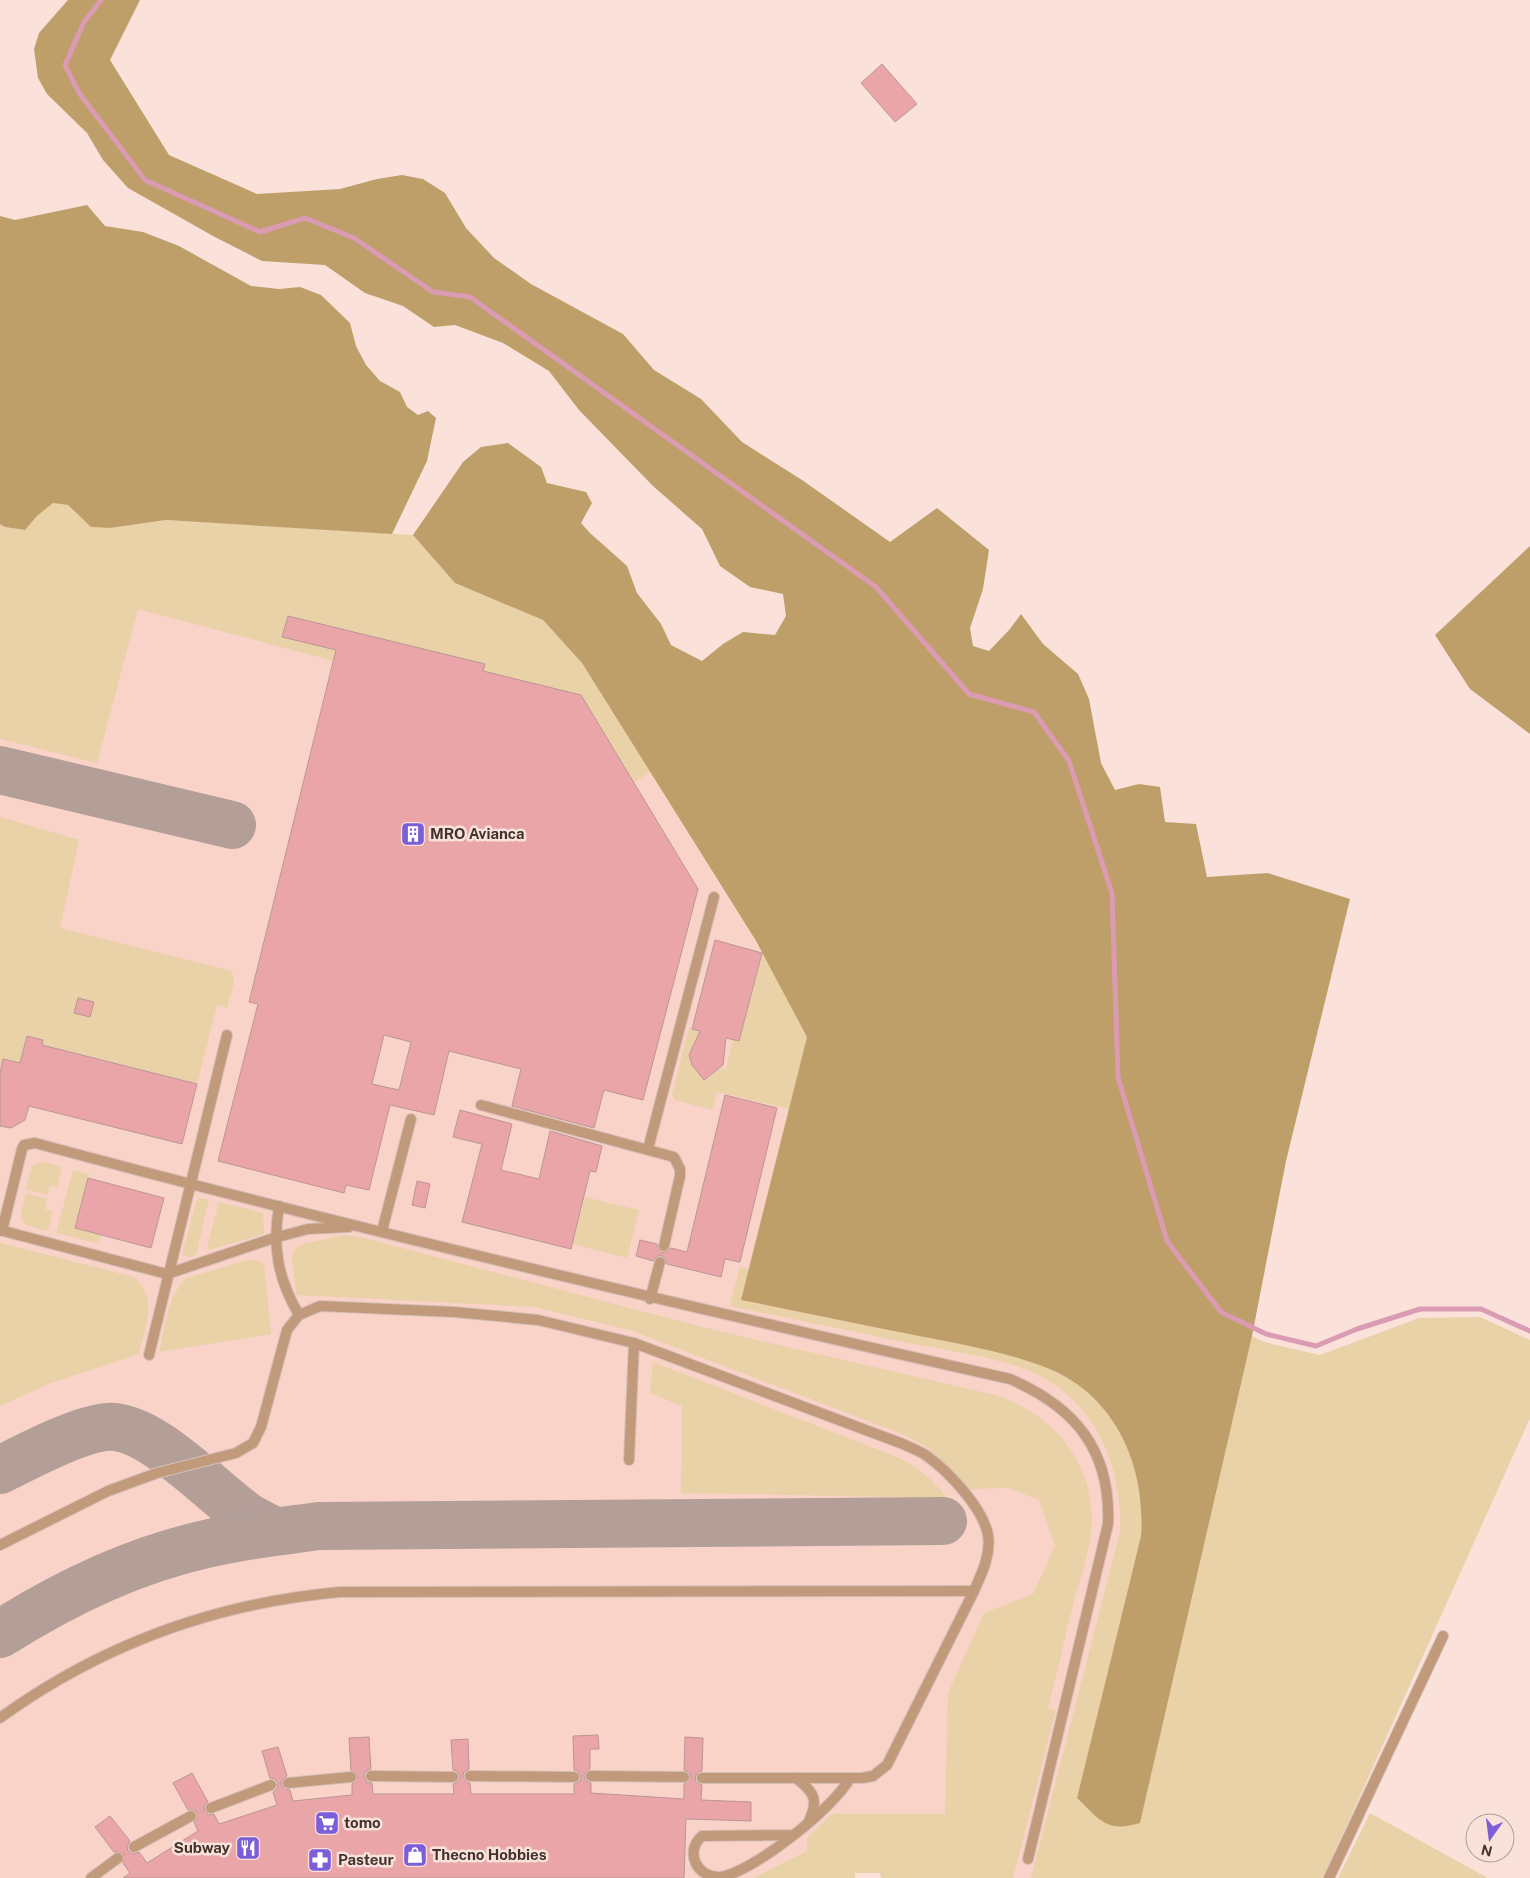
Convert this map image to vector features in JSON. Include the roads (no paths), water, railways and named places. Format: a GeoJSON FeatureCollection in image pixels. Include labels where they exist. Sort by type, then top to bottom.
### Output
{"type":"FeatureCollection","features":[{"type":"Feature","properties":{"kind":"lane"},"geometry":{"type":"LineString","coordinates":[[648,1149],[714,897]]}},
{"type":"Feature","properties":{"kind":"lane"},"geometry":{"type":"LineString","coordinates":[[149,1355],[167,1274],[227,1035]]}},
{"type":"Feature","properties":{"kind":"lane"},"geometry":{"type":"LineString","coordinates":[[481,1105],[674,1157],[680,1169],[664,1246]]}},
{"type":"Feature","properties":{"kind":"lane"},"geometry":{"type":"LineString","coordinates":[[382,1232],[411,1119]]}},
{"type":"Feature","properties":{"kind":"lane"},"geometry":{"type":"LineString","coordinates":[[360,1226],[308,1229],[274,1238],[167,1274],[1,1230],[22,1149],[29,1143],[190,1184],[360,1226],[650,1299],[1010,1380],[1050,1399],[1081,1428],[1101,1466],[1107,1487],[1108,1524],[1028,1859]]}},
{"type":"Feature","properties":{"kind":"lane"},"geometry":{"type":"LineString","coordinates":[[278,1206],[274,1238],[283,1284],[299,1315]]}},
{"type":"Feature","properties":{"kind":"lane"},"geometry":{"type":"LineString","coordinates":[[650,1299],[660,1262]]}},
{"type":"Feature","properties":{"kind":"lane"},"geometry":{"type":"LineString","coordinates":[[0,1545],[108,1490],[157,1473],[236,1453],[253,1443],[261,1427],[287,1330],[299,1315],[320,1306],[463,1313],[538,1320],[634,1342],[903,1444],[926,1455],[956,1482],[978,1513],[988,1534],[988,1551],[984,1568],[974,1591],[886,1765],[873,1776],[850,1778],[702,1778]]}},
{"type":"Feature","properties":{"kind":"lane"},"geometry":{"type":"LineString","coordinates":[[629,1460],[634,1342]]}},
{"type":"Feature","properties":{"kind":"lane"},"geometry":{"type":"LineString","coordinates":[[0,1718],[70,1672],[125,1645],[219,1612],[297,1596],[340,1592],[974,1591]]}},
{"type":"Feature","properties":{"kind":"lane"},"geometry":{"type":"LineString","coordinates":[[1329,1878],[1443,1636]]}},
{"type":"Feature","properties":{"kind":"lane"},"geometry":{"type":"LineString","coordinates":[[372,1776],[453,1777]]}},
{"type":"Feature","properties":{"kind":"lane"},"geometry":{"type":"LineString","coordinates":[[470,1776],[574,1777]]}},
{"type":"Feature","properties":{"kind":"lane"},"geometry":{"type":"LineString","coordinates":[[590,1776],[684,1778]]}},
{"type":"Feature","properties":{"kind":"lane"},"geometry":{"type":"LineString","coordinates":[[288,1783],[351,1777]]}},
{"type":"Feature","properties":{"kind":"lane"},"geometry":{"type":"LineString","coordinates":[[796,1778],[810,1789],[814,1795],[814,1811],[808,1823]]}},
{"type":"Feature","properties":{"kind":"lane"},"geometry":{"type":"LineString","coordinates":[[794,1835],[702,1836],[695,1844],[694,1862],[704,1874],[724,1876],[775,1849],[794,1835],[838,1796],[850,1778]]}},
{"type":"Feature","properties":{"kind":"lane"},"geometry":{"type":"LineString","coordinates":[[211,1808],[271,1785]]}},
{"type":"Feature","properties":{"kind":"lane"},"geometry":{"type":"LineString","coordinates":[[134,1847],[191,1816]]}},
{"type":"Feature","properties":{"kind":"lane"},"geometry":{"type":"LineString","coordinates":[[91,1878],[118,1858]]}},
{"type":"Feature","properties":{"kind":"waterway"},"geometry":{"type":"LineString","coordinates":[[101,0],[84,22],[65,65],[79,93],[145,180],[260,232],[305,218],[354,238],[433,292],[470,297],[876,587],[969,694],[1034,712],[1069,761],[1112,893],[1118,1077],[1167,1241],[1221,1312],[1266,1334],[1316,1346],[1357,1329],[1420,1309],[1481,1309],[1530,1331]]}},
{"type":"Feature","properties":{"kind":"place","name":"MRO Avianca"},"geometry":{"type":"Point","coordinates":[413,834]}},
{"type":"Feature","properties":{"kind":"place","name":"tomo"},"geometry":{"type":"Point","coordinates":[327,1823]}},
{"type":"Feature","properties":{"kind":"place","name":"Subway"},"geometry":{"type":"Point","coordinates":[248,1848]}},
{"type":"Feature","properties":{"kind":"place","name":"Thecno Hobbies"},"geometry":{"type":"Point","coordinates":[415,1855]}},
{"type":"Feature","properties":{"kind":"place","name":"Pasteur"},"geometry":{"type":"Point","coordinates":[320,1860]}}]}
